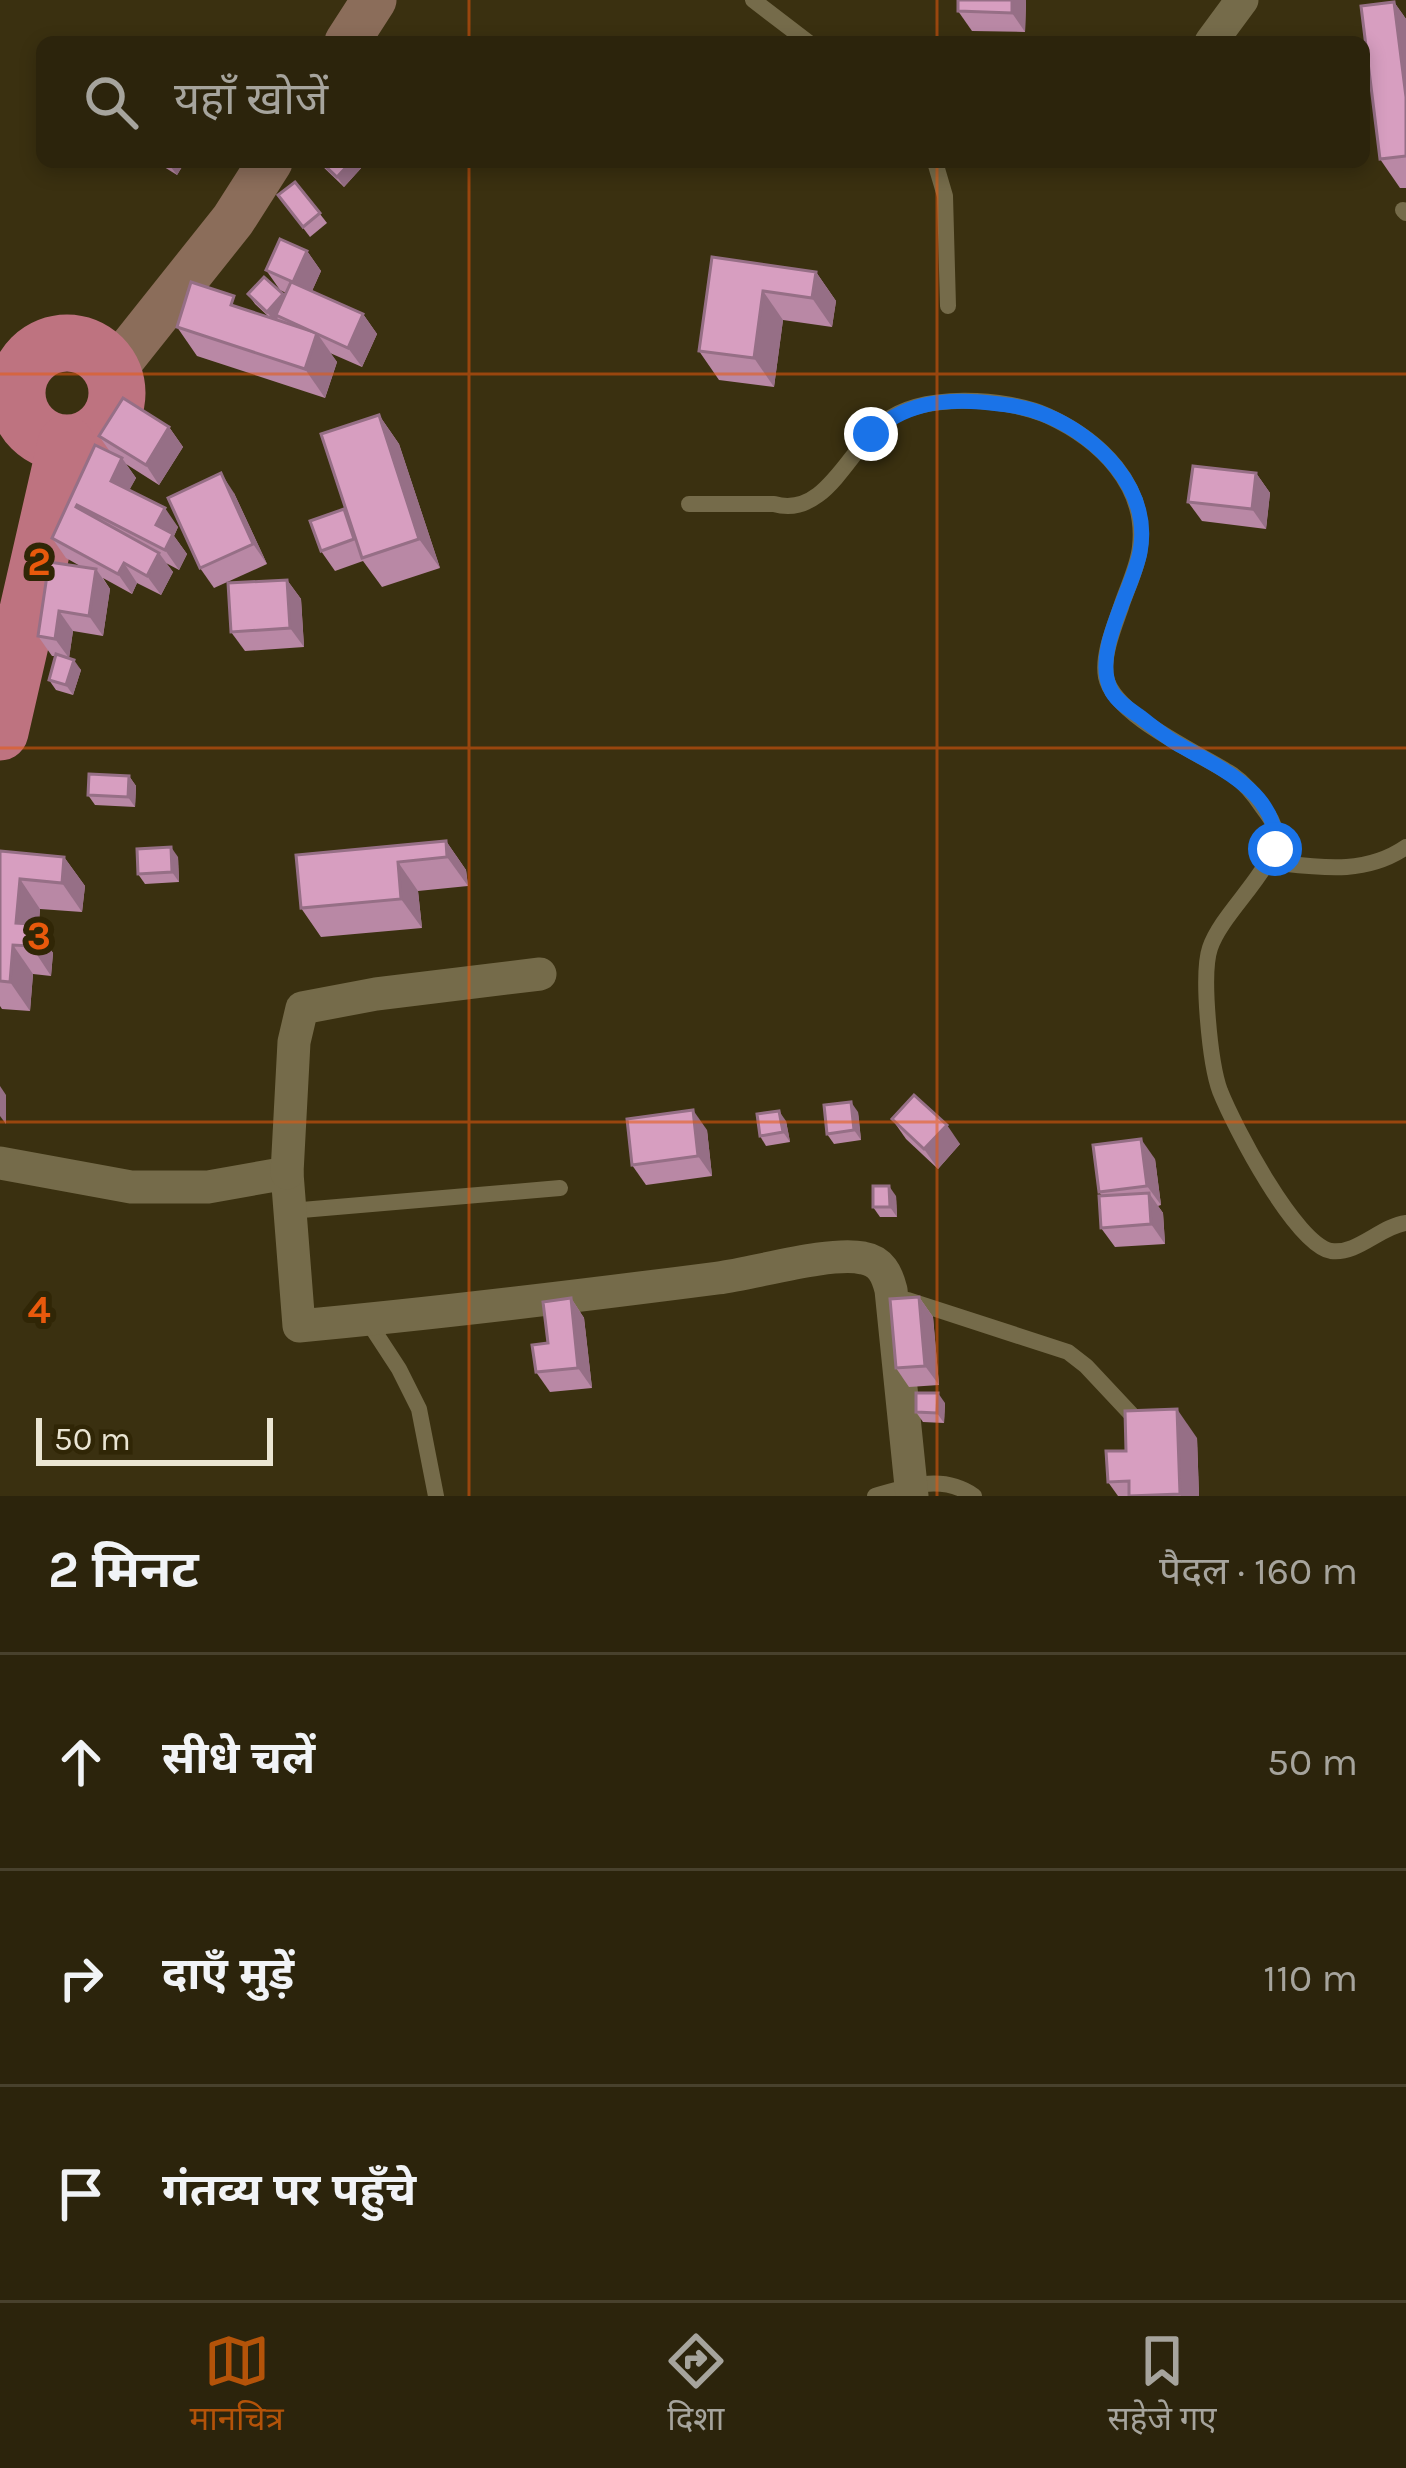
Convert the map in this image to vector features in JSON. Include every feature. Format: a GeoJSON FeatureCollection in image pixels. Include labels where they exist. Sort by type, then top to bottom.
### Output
{"type":"FeatureCollection","features":[{"type":"Feature","properties":{"kind":"highway"},"geometry":{"type":"LineString","coordinates":[[15,341],[43,349],[74,344],[103,358],[117,388],[116,405],[98,433],[66,444],[36,433],[19,406],[21,373],[15,341]]}},
{"type":"Feature","properties":{"kind":"highway"},"geometry":{"type":"LineString","coordinates":[[0,732],[24,585],[66,444]]}},
{"type":"Feature","properties":{"kind":"main road"},"geometry":{"type":"LineString","coordinates":[[351,36],[374,0]]}},
{"type":"Feature","properties":{"kind":"main road"},"geometry":{"type":"LineString","coordinates":[[112,372],[233,220],[266,168]]}},
{"type":"Feature","properties":{"kind":"street"},"geometry":{"type":"LineString","coordinates":[[1215,36],[1242,0]]}},
{"type":"Feature","properties":{"kind":"street"},"geometry":{"type":"LineString","coordinates":[[540,974],[302,1008],[294,1042],[287,1173],[299,1326],[862,1257],[874,1261],[886,1274],[891,1294],[911,1491]]}},
{"type":"Feature","properties":{"kind":"street"},"geometry":{"type":"LineString","coordinates":[[0,1163],[131,1187],[208,1187],[287,1173]]}},
{"type":"Feature","properties":{"kind":"lane"},"geometry":{"type":"LineString","coordinates":[[753,0],[779,9],[803,36]]}},
{"type":"Feature","properties":{"kind":"lane"},"geometry":{"type":"LineString","coordinates":[[937,168],[945,196],[948,306]]}},
{"type":"Feature","properties":{"kind":"lane"},"geometry":{"type":"LineString","coordinates":[[689,505],[801,505],[828,486],[884,422],[923,403],[1008,404],[1042,413],[1101,449],[1124,477],[1141,524],[1140,552],[1107,658],[1106,676],[1113,693],[1170,740],[1236,777],[1274,824],[1275,849],[1269,862],[1229,911],[1208,952],[1210,1034],[1220,1092],[1265,1178],[1311,1242],[1327,1251],[1343,1252],[1406,1223]]}},
{"type":"Feature","properties":{"kind":"lane"},"geometry":{"type":"LineString","coordinates":[[1269,862],[1359,867],[1382,862],[1406,847]]}},
{"type":"Feature","properties":{"kind":"lane"},"geometry":{"type":"LineString","coordinates":[[290,1210],[560,1188]]}},
{"type":"Feature","properties":{"kind":"lane"},"geometry":{"type":"LineString","coordinates":[[891,1294],[1068,1352],[1131,1414]]}},
{"type":"Feature","properties":{"kind":"lane"},"geometry":{"type":"LineString","coordinates":[[368,1320],[419,1409],[436,1496]]}},
{"type":"Feature","properties":{"kind":"lane"},"geometry":{"type":"LineString","coordinates":[[874,1496],[946,1482],[974,1496]]}},
{"type":"Feature","properties":{"kind":"building"},"geometry":{"type":"Polygon","coordinates":[[[958,0],[1012,0],[1012,13],[958,11],[958,0]]]}},
{"type":"Feature","properties":{"kind":"building"},"geometry":{"type":"Polygon","coordinates":[[[1394,2],[1406,97],[1406,156],[1380,159],[1370,36],[1365,36],[1361,6],[1394,2]]]}},
{"type":"Feature","properties":{"kind":"building"},"geometry":{"type":"Polygon","coordinates":[[[295,182],[320,213],[303,227],[278,195],[295,182]]]}},
{"type":"Feature","properties":{"kind":"building"},"geometry":{"type":"Polygon","coordinates":[[[280,239],[307,251],[293,282],[266,270],[280,239]]]}},
{"type":"Feature","properties":{"kind":"building"},"geometry":{"type":"Polygon","coordinates":[[[712,257],[816,272],[812,298],[763,291],[754,358],[699,351],[712,257]]]}},
{"type":"Feature","properties":{"kind":"building"},"geometry":{"type":"Polygon","coordinates":[[[264,277],[283,294],[267,312],[248,294],[264,277]]]}},
{"type":"Feature","properties":{"kind":"building"},"geometry":{"type":"Polygon","coordinates":[[[191,282],[234,296],[231,305],[317,333],[305,369],[177,327],[191,282]]]}},
{"type":"Feature","properties":{"kind":"building"},"geometry":{"type":"Polygon","coordinates":[[[291,282],[363,314],[348,348],[276,315],[291,282]]]}},
{"type":"Feature","properties":{"kind":"building"},"geometry":{"type":"Polygon","coordinates":[[[123,398],[169,427],[146,465],[99,436],[123,398]]]}},
{"type":"Feature","properties":{"kind":"building"},"geometry":{"type":"Polygon","coordinates":[[[379,415],[419,539],[362,558],[321,434],[379,415]]]}},
{"type":"Feature","properties":{"kind":"building"},"geometry":{"type":"Polygon","coordinates":[[[95,445],[122,458],[111,481],[165,508],[156,525],[173,534],[165,550],[76,507],[159,553],[147,576],[124,563],[118,574],[52,538],[95,445]]]}},
{"type":"Feature","properties":{"kind":"building"},"geometry":{"type":"Polygon","coordinates":[[[1193,466],[1256,473],[1252,509],[1188,502],[1193,466]]]}},
{"type":"Feature","properties":{"kind":"building"},"geometry":{"type":"Polygon","coordinates":[[[221,473],[253,544],[200,568],[168,498],[221,473]]]}},
{"type":"Feature","properties":{"kind":"building"},"geometry":{"type":"Polygon","coordinates":[[[344,509],[354,539],[321,551],[310,521],[344,509]]]}},
{"type":"Feature","properties":{"kind":"building"},"geometry":{"type":"Polygon","coordinates":[[[49,562],[96,569],[89,616],[59,611],[55,639],[38,636],[49,562]]]}},
{"type":"Feature","properties":{"kind":"building"},"geometry":{"type":"Polygon","coordinates":[[[287,580],[290,628],[231,632],[228,583],[287,580]]]}},
{"type":"Feature","properties":{"kind":"building"},"geometry":{"type":"Polygon","coordinates":[[[56,654],[74,660],[66,685],[49,680],[56,654]]]}},
{"type":"Feature","properties":{"kind":"building"},"geometry":{"type":"Polygon","coordinates":[[[89,774],[129,776],[128,797],[88,795],[89,774]]]}},
{"type":"Feature","properties":{"kind":"building"},"geometry":{"type":"Polygon","coordinates":[[[446,841],[447,857],[398,862],[401,899],[301,908],[296,855],[446,841]]]}},
{"type":"Feature","properties":{"kind":"building"},"geometry":{"type":"Polygon","coordinates":[[[171,847],[172,872],[138,874],[137,849],[171,847]]]}},
{"type":"Feature","properties":{"kind":"building"},"geometry":{"type":"Polygon","coordinates":[[[0,851],[64,857],[62,883],[20,879],[16,923],[32,924],[31,946],[13,945],[10,982],[0,981],[0,851]]]}},
{"type":"Feature","properties":{"kind":"building"},"geometry":{"type":"Polygon","coordinates":[[[914,1095],[947,1125],[924,1149],[892,1119],[914,1095]]]}},
{"type":"Feature","properties":{"kind":"building"},"geometry":{"type":"Polygon","coordinates":[[[851,1102],[854,1130],[827,1134],[824,1105],[851,1102]]]}},
{"type":"Feature","properties":{"kind":"building"},"geometry":{"type":"Polygon","coordinates":[[[693,1110],[698,1156],[632,1165],[627,1119],[693,1110]]]}},
{"type":"Feature","properties":{"kind":"building"},"geometry":{"type":"Polygon","coordinates":[[[779,1111],[783,1132],[760,1136],[757,1114],[779,1111]]]}},
{"type":"Feature","properties":{"kind":"building"},"geometry":{"type":"Polygon","coordinates":[[[1141,1139],[1147,1186],[1099,1192],[1093,1145],[1141,1139]]]}},
{"type":"Feature","properties":{"kind":"building"},"geometry":{"type":"Polygon","coordinates":[[[873,1186],[889,1186],[890,1207],[873,1207],[873,1186]]]}},
{"type":"Feature","properties":{"kind":"building"},"geometry":{"type":"Polygon","coordinates":[[[1149,1193],[1151,1224],[1101,1228],[1099,1196],[1149,1193]]]}},
{"type":"Feature","properties":{"kind":"building"},"geometry":{"type":"Polygon","coordinates":[[[919,1297],[925,1366],[896,1368],[890,1299],[919,1297]]]}},
{"type":"Feature","properties":{"kind":"building"},"geometry":{"type":"Polygon","coordinates":[[[571,1298],[578,1368],[536,1372],[532,1345],[548,1343],[543,1302],[571,1298]]]}},
{"type":"Feature","properties":{"kind":"building"},"geometry":{"type":"Polygon","coordinates":[[[916,1393],[938,1393],[937,1413],[916,1412],[916,1393]]]}},
{"type":"Feature","properties":{"kind":"building"},"geometry":{"type":"Polygon","coordinates":[[[1177,1409],[1180,1494],[1129,1496],[1129,1481],[1108,1482],[1106,1451],[1126,1451],[1125,1411],[1177,1409]]]}},
{"type":"Feature","properties":{"kind":"route"},"geometry":{"type":"LineString","coordinates":[[871,434],[902,410],[923,403],[1008,404],[1042,413],[1101,449],[1124,477],[1141,524],[1140,552],[1107,658],[1106,676],[1113,693],[1170,740],[1247,787],[1274,824],[1275,849]]}}]}
